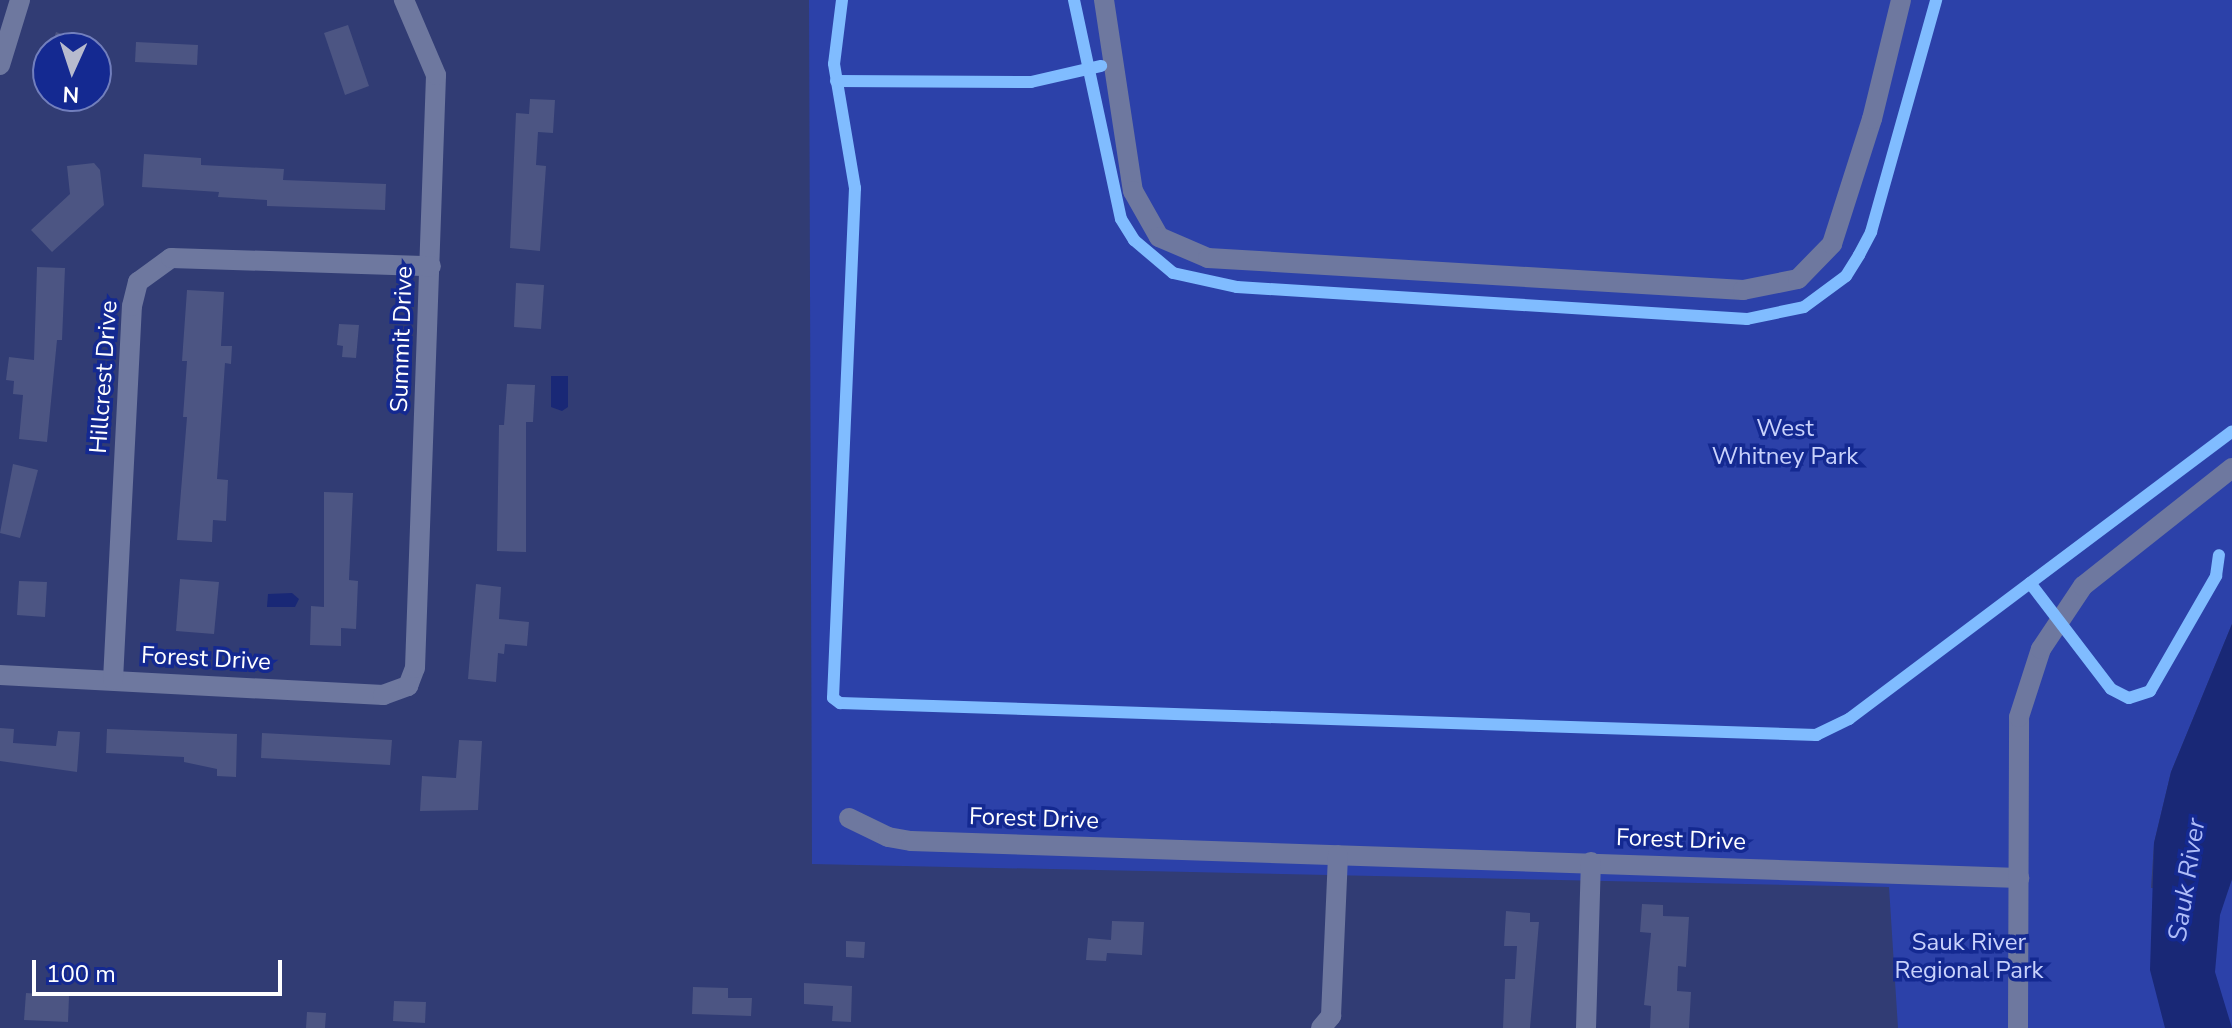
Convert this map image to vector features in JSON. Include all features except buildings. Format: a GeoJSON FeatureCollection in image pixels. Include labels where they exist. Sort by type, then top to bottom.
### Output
{"type":"FeatureCollection","features":[{"type":"Feature","properties":{"kind":"street"},"geometry":{"type":"LineString","coordinates":[[0,65],[20,0]]}},
{"type":"Feature","properties":{"kind":"street","name":"Summit Drive"},"geometry":{"type":"LineString","coordinates":[[404,0],[436,75],[415,668],[408,686]]}},
{"type":"Feature","properties":{"kind":"street"},"geometry":{"type":"LineString","coordinates":[[1104,0],[1133,191],[1159,237],[1208,258],[1743,290],[1798,279],[1832,244],[1872,119],[1901,0]]}},
{"type":"Feature","properties":{"kind":"street","name":"Hillcrest Drive"},"geometry":{"type":"LineString","coordinates":[[113,680],[132,306],[138,282],[171,258],[431,266]]}},
{"type":"Feature","properties":{"kind":"street"},"geometry":{"type":"LineString","coordinates":[[2018,1028],[2019,717],[2057,618],[2083,586],[2232,468]]}},
{"type":"Feature","properties":{"kind":"street","name":"Forest Drive"},"geometry":{"type":"LineString","coordinates":[[0,675],[383,695],[408,686]]}},
{"type":"Feature","properties":{"kind":"street","name":"Forest Drive"},"geometry":{"type":"LineString","coordinates":[[849,818],[888,837],[911,841],[2019,878]]}},
{"type":"Feature","properties":{"kind":"street"},"geometry":{"type":"LineString","coordinates":[[1321,1028],[1331,1016],[1338,855]]}},
{"type":"Feature","properties":{"kind":"street"},"geometry":{"type":"LineString","coordinates":[[1586,1028],[1591,862]]}},
{"type":"Feature","properties":{"kind":"green space","name":"West Whitney Park"},"geometry":{"type":"Polygon","coordinates":[[[809,0],[2232,0],[2232,624],[2171,772],[2154,843],[2151,888],[2228,890],[2232,879],[2232,1028],[1898,1028],[1889,887],[812,864],[809,0]]]}},
{"type":"Feature","properties":{"kind":"water"},"geometry":{"type":"Polygon","coordinates":[[[551,376],[568,376],[568,407],[562,411],[551,407],[551,376]]]}},
{"type":"Feature","properties":{"kind":"water"},"geometry":{"type":"Polygon","coordinates":[[[292,593],[299,599],[295,607],[267,607],[268,594],[292,593]]]}},
{"type":"Feature","properties":{"kind":"water","name":"Sauk River"},"geometry":{"type":"Polygon","coordinates":[[[2232,624],[2232,879],[2220,915],[2215,972],[2232,1028],[2165,1028],[2150,970],[2154,843],[2171,772],[2232,624]]]}},
{"type":"Feature","properties":{"kind":"cycle path"},"geometry":{"type":"LineString","coordinates":[[842,0],[834,64],[855,188],[833,698],[840,703],[1816,735],[1849,719],[2232,431]]}},
{"type":"Feature","properties":{"kind":"cycle path"},"geometry":{"type":"LineString","coordinates":[[1074,0],[1121,219],[1134,240],[1173,273],[1237,287],[1747,319],[1804,307],[1846,276],[1859,255],[1871,232],[1936,0]]}},
{"type":"Feature","properties":{"kind":"cycle path"},"geometry":{"type":"LineString","coordinates":[[836,81],[1031,82],[1101,66]]}},
{"type":"Feature","properties":{"kind":"cycle path"},"geometry":{"type":"LineString","coordinates":[[2030,583],[2111,689],[2129,698],[2150,691],[2216,576],[2219,555]]}},
{"type":"Feature","properties":{"kind":"park label","name":"Sauk River Regional Park"},"geometry":{"type":"Point","coordinates":[1969,957]}}]}
